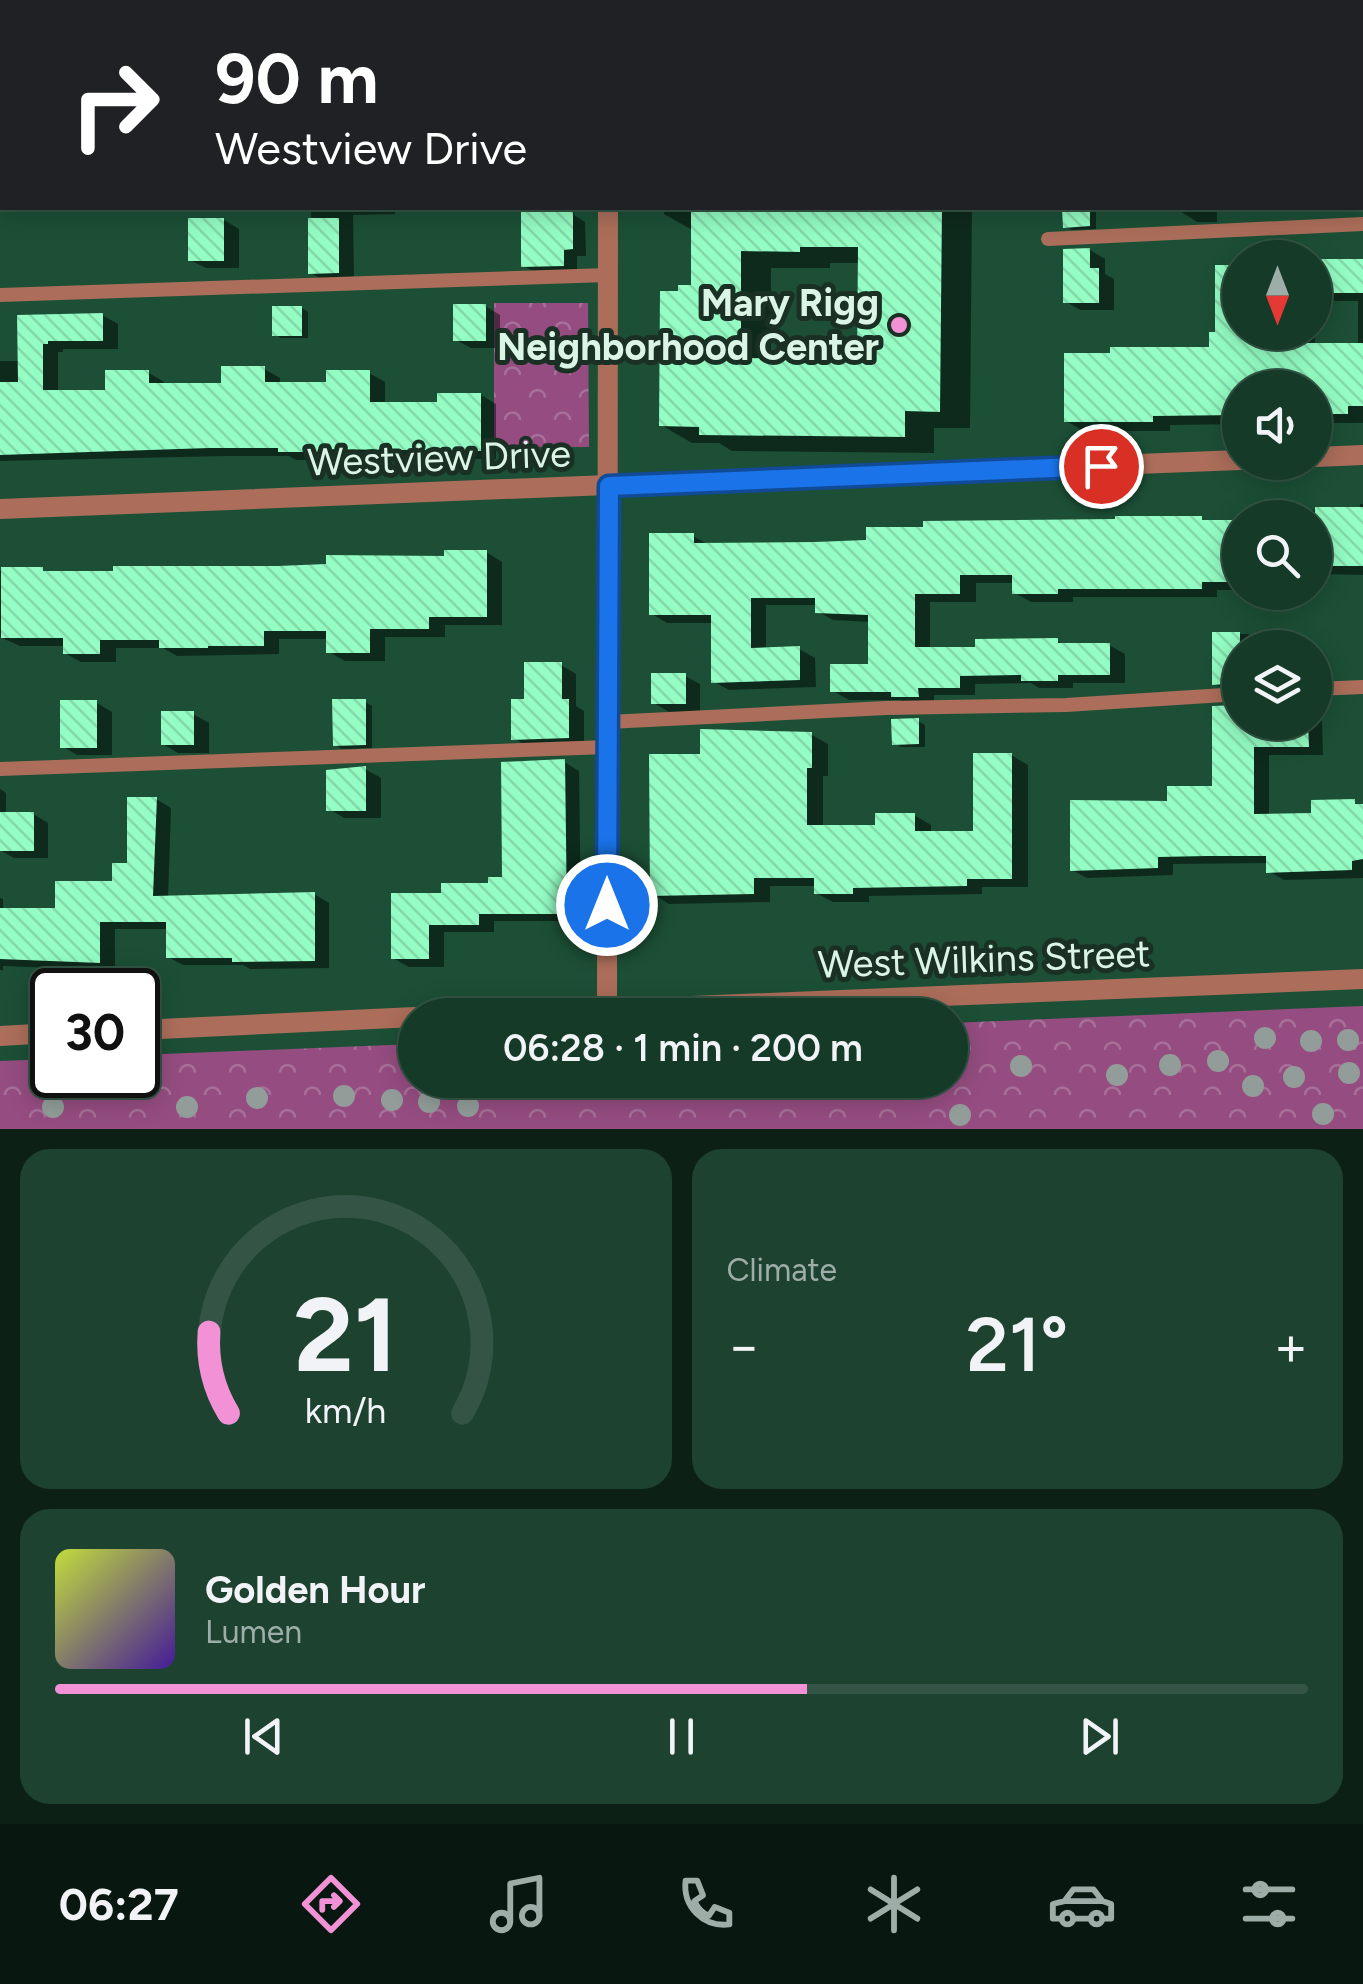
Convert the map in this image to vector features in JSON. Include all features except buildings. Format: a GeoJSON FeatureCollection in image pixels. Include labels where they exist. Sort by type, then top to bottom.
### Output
{"type":"FeatureCollection","features":[{"type":"Feature","properties":{"kind":"street"},"geometry":{"type":"LineString","coordinates":[[607,998],[608,210]]}},
{"type":"Feature","properties":{"kind":"street"},"geometry":{"type":"LineString","coordinates":[[1332,457],[1363,456]]}},
{"type":"Feature","properties":{"kind":"street","name":"Westview Drive"},"geometry":{"type":"LineString","coordinates":[[0,510],[1222,461]]}},
{"type":"Feature","properties":{"kind":"street","name":"West Wilkins Street"},"geometry":{"type":"LineString","coordinates":[[900,998],[1363,979]]}},
{"type":"Feature","properties":{"kind":"street"},"geometry":{"type":"LineString","coordinates":[[160,1029],[398,1018]]}},
{"type":"Feature","properties":{"kind":"street"},"geometry":{"type":"LineString","coordinates":[[0,1036],[30,1034]]}},
{"type":"Feature","properties":{"kind":"lane"},"geometry":{"type":"LineString","coordinates":[[1048,239],[1363,224]]}},
{"type":"Feature","properties":{"kind":"lane"},"geometry":{"type":"LineString","coordinates":[[0,295],[608,275]]}},
{"type":"Feature","properties":{"kind":"lane"},"geometry":{"type":"LineString","coordinates":[[1332,688],[1363,687]]}},
{"type":"Feature","properties":{"kind":"lane"},"geometry":{"type":"LineString","coordinates":[[608,722],[886,708],[1066,705],[1222,695]]}},
{"type":"Feature","properties":{"kind":"lane"},"geometry":{"type":"LineString","coordinates":[[0,770],[608,748]]}},
{"type":"Feature","properties":{"kind":"green space"},"geometry":{"type":"Polygon","coordinates":[[[494,303],[588,303],[589,447],[494,447],[494,303]]]}},
{"type":"Feature","properties":{"kind":"green space"},"geometry":{"type":"Polygon","coordinates":[[[1363,1006],[1363,1129],[0,1129],[0,1061],[30,1060],[30,1098],[160,1098],[160,1054],[398,1045],[398,1098],[968,1098],[968,1022],[1363,1006]]]}},
{"type":"Feature","properties":{"kind":"place","name":"Mary Rigg Neighborhood Center"},"geometry":{"type":"Point","coordinates":[899,325]}},
{"type":"Feature","properties":{"kind":"route"},"geometry":{"type":"LineString","coordinates":[[607,905],[609,486],[1101,466]]}}]}
